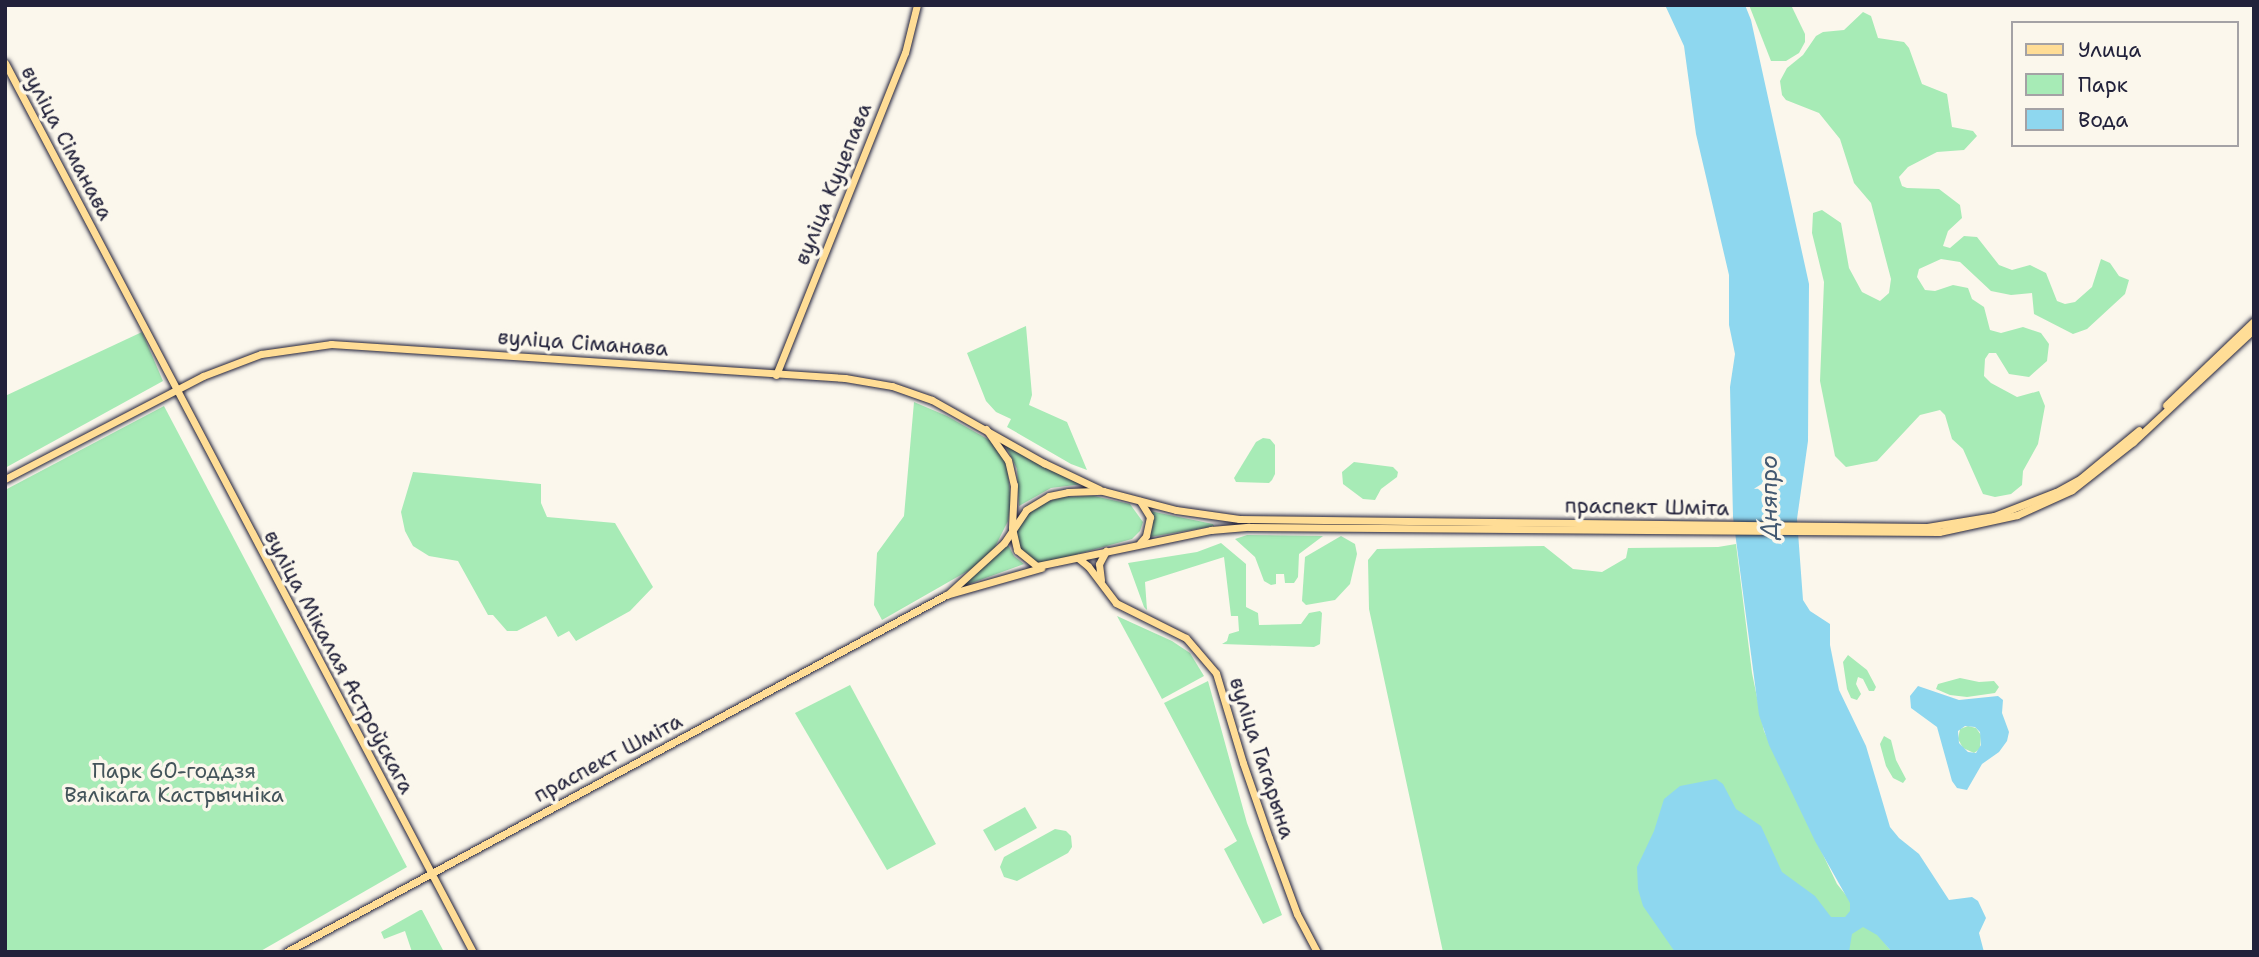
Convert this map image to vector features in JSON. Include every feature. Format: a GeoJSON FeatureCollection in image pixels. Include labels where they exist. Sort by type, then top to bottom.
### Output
{"type":"FeatureCollection","features":[{"type":"Feature","properties":{"kind":"main road","name":"вуліца Куцепава"},"geometry":{"type":"LineString","coordinates":[[776,374],[905,53],[917,5]]}},
{"type":"Feature","properties":{"kind":"main road","name":"вуліца Сіманава"},"geometry":{"type":"LineString","coordinates":[[5,62],[176,388]]}},
{"type":"Feature","properties":{"kind":"main road","name":"праспект Шміта"},"geometry":{"type":"LineString","coordinates":[[1994,519],[2081,478],[2144,426],[2254,321]]}},
{"type":"Feature","properties":{"kind":"main road","name":"праспект Шміта"},"geometry":{"type":"LineString","coordinates":[[286,952],[947,595],[1140,543],[1211,530],[1249,527],[1620,527],[1940,532],[2035,509],[2089,478],[2133,442],[2254,329]]}},
{"type":"Feature","properties":{"kind":"main road","name":"вуліца Сіманава"},"geometry":{"type":"LineString","coordinates":[[5,479],[176,388],[261,354],[331,344],[845,378],[892,386],[932,400],[1044,463],[1103,491]]}},
{"type":"Feature","properties":{"kind":"main road","name":"вуліца Мікалая Астроўскага"},"geometry":{"type":"LineString","coordinates":[[176,388],[472,952]]}},
{"type":"Feature","properties":{"kind":"main road","name":"вуліца Сіманава"},"geometry":{"type":"LineString","coordinates":[[986,429],[999,444],[1010,467],[1014,496],[1012,528]]}},
{"type":"Feature","properties":{"kind":"main road","name":"праспект Шміта"},"geometry":{"type":"LineString","coordinates":[[947,595],[994,554],[1026,510],[1049,496],[1103,491],[1206,516],[1239,519],[1620,527]]}},
{"type":"Feature","properties":{"kind":"main road"},"geometry":{"type":"LineString","coordinates":[[1140,501],[1150,517],[1146,536],[1140,543]]}},
{"type":"Feature","properties":{"kind":"main road"},"geometry":{"type":"LineString","coordinates":[[1012,528],[1013,540],[1022,558],[1037,566],[1048,566]]}},
{"type":"Feature","properties":{"kind":"main road"},"geometry":{"type":"LineString","coordinates":[[1101,584],[1098,570],[1106,551]]}},
{"type":"Feature","properties":{"kind":"main road","name":"вуліца Гагарына"},"geometry":{"type":"LineString","coordinates":[[1078,558],[1116,603],[1186,638],[1216,673],[1241,759],[1269,838],[1297,914],[1317,952]]}},
{"type":"Feature","properties":{"kind":"green space"},"geometry":{"type":"Polygon","coordinates":[[[1749,5],[1791,5],[1805,34],[1805,42],[1799,53],[1786,61],[1771,61],[1749,5]]]}},
{"type":"Feature","properties":{"kind":"green space"},"geometry":{"type":"Polygon","coordinates":[[[1863,12],[1871,16],[1878,38],[1904,42],[1909,48],[1922,84],[1947,94],[1952,127],[1973,131],[1977,136],[1964,150],[1937,152],[1908,167],[1899,177],[1902,186],[1939,189],[1960,205],[1962,218],[1948,231],[1943,246],[1950,248],[1964,236],[1977,237],[1999,265],[2012,270],[2030,265],[2046,273],[2057,301],[2065,304],[2075,302],[2092,287],[2101,259],[2110,263],[2119,276],[2129,280],[2125,294],[2087,329],[2073,334],[2034,314],[2032,293],[2011,295],[1991,291],[1960,262],[1941,259],[1919,269],[1917,277],[1925,290],[1935,291],[1953,285],[1968,288],[1972,299],[1984,307],[1990,330],[2001,333],[2023,327],[2041,333],[2049,344],[2047,361],[2029,377],[2009,374],[1996,353],[1989,353],[1985,359],[1984,376],[1991,383],[2017,397],[2039,391],[2045,406],[2038,444],[2023,471],[2022,485],[2011,494],[1995,497],[1983,494],[1963,449],[1952,439],[1945,415],[1940,410],[1920,415],[1877,461],[1846,467],[1835,456],[1820,381],[1824,282],[1812,233],[1813,213],[1822,210],[1841,223],[1849,268],[1862,292],[1880,301],[1889,293],[1891,279],[1871,203],[1854,183],[1840,139],[1819,113],[1786,100],[1782,95],[1780,81],[1787,68],[1803,55],[1816,36],[1823,32],[1844,30],[1863,12]]]}},
{"type":"Feature","properties":{"kind":"green space"},"geometry":{"type":"Polygon","coordinates":[[[1026,326],[1032,395],[1029,405],[1067,422],[1087,470],[1071,464],[1007,427],[1011,419],[996,412],[986,401],[967,353],[1026,326]]]}},
{"type":"Feature","properties":{"kind":"green space"},"geometry":{"type":"Polygon","coordinates":[[[142,332],[163,381],[5,468],[5,396],[142,332]]]}},
{"type":"Feature","properties":{"kind":"green space"},"geometry":{"type":"Polygon","coordinates":[[[914,402],[947,416],[991,441],[1006,462],[1011,502],[1008,521],[994,549],[973,568],[882,620],[874,605],[877,553],[904,516],[914,402]]]}},
{"type":"Feature","properties":{"kind":"green space","name":"Парк 60-годдзя Вялікага Кастрычніка"},"geometry":{"type":"Polygon","coordinates":[[[164,406],[407,867],[259,952],[5,952],[5,490],[164,406]]]}},
{"type":"Feature","properties":{"kind":"green space"},"geometry":{"type":"Polygon","coordinates":[[[1263,438],[1270,439],[1275,445],[1275,474],[1272,480],[1269,483],[1236,482],[1234,478],[1256,442],[1263,438]]]}},
{"type":"Feature","properties":{"kind":"green space"},"geometry":{"type":"Polygon","coordinates":[[[1004,442],[1083,484],[1051,488],[1019,506],[1017,469],[1004,442]]]}},
{"type":"Feature","properties":{"kind":"green space"},"geometry":{"type":"Polygon","coordinates":[[[1354,462],[1393,467],[1398,472],[1397,477],[1381,489],[1375,500],[1363,499],[1343,484],[1342,472],[1354,462]]]}},
{"type":"Feature","properties":{"kind":"green space"},"geometry":{"type":"Polygon","coordinates":[[[413,472],[541,484],[541,503],[547,517],[615,523],[653,587],[630,611],[576,641],[569,631],[558,637],[546,616],[517,631],[507,631],[493,615],[488,615],[458,561],[429,556],[413,546],[405,531],[401,512],[413,472]]]}},
{"type":"Feature","properties":{"kind":"green space"},"geometry":{"type":"Polygon","coordinates":[[[1094,496],[1130,504],[1143,522],[1140,531],[1132,539],[1045,563],[1037,562],[1021,551],[1015,533],[1025,513],[1040,504],[1063,497],[1094,496]]]}},
{"type":"Feature","properties":{"kind":"green space"},"geometry":{"type":"Polygon","coordinates":[[[1150,511],[1214,526],[1150,537],[1153,525],[1150,511]]]}},
{"type":"Feature","properties":{"kind":"green space"},"geometry":{"type":"Polygon","coordinates":[[[1247,535],[1323,536],[1299,554],[1298,577],[1294,583],[1285,583],[1284,574],[1276,574],[1276,584],[1271,585],[1264,581],[1255,557],[1235,539],[1247,535]]]}},
{"type":"Feature","properties":{"kind":"green space"},"geometry":{"type":"Polygon","coordinates":[[[1341,536],[1355,544],[1357,554],[1350,584],[1335,600],[1306,605],[1302,601],[1305,557],[1341,536]]]}},
{"type":"Feature","properties":{"kind":"green space"},"geometry":{"type":"Polygon","coordinates":[[[1007,543],[1014,556],[1024,564],[958,588],[1007,543]]]}},
{"type":"Feature","properties":{"kind":"green space"},"geometry":{"type":"Polygon","coordinates":[[[1221,543],[1246,564],[1246,607],[1258,613],[1259,625],[1301,624],[1309,613],[1320,611],[1320,644],[1314,647],[1222,644],[1227,641],[1229,634],[1239,631],[1238,616],[1231,616],[1224,557],[1145,582],[1147,610],[1144,607],[1128,563],[1197,552],[1221,543]]]}},
{"type":"Feature","properties":{"kind":"green space"},"geometry":{"type":"Polygon","coordinates":[[[1736,544],[1752,673],[1764,731],[1837,884],[1892,952],[1443,952],[1369,609],[1368,560],[1377,549],[1544,546],[1573,569],[1602,572],[1626,558],[1628,548],[1718,547],[1736,544]]]}},
{"type":"Feature","properties":{"kind":"green space"},"geometry":{"type":"Polygon","coordinates":[[[1117,616],[1172,641],[1190,653],[1204,676],[1162,699],[1117,616]]]}},
{"type":"Feature","properties":{"kind":"green space"},"geometry":{"type":"Polygon","coordinates":[[[1848,655],[1867,670],[1876,687],[1874,691],[1869,691],[1863,679],[1858,677],[1856,684],[1861,694],[1857,700],[1851,698],[1847,689],[1843,662],[1848,655]]]}},
{"type":"Feature","properties":{"kind":"green space"},"geometry":{"type":"Polygon","coordinates":[[[1960,678],[1979,682],[1994,681],[1999,687],[1995,693],[1967,697],[1950,695],[1936,689],[1938,684],[1960,678]]]}},
{"type":"Feature","properties":{"kind":"green space"},"geometry":{"type":"Polygon","coordinates":[[[1208,681],[1247,823],[1282,915],[1263,924],[1224,849],[1237,841],[1164,703],[1208,681]]]}},
{"type":"Feature","properties":{"kind":"green space"},"geometry":{"type":"Polygon","coordinates":[[[850,685],[936,844],[887,870],[795,713],[850,685]]]}},
{"type":"Feature","properties":{"kind":"green space"},"geometry":{"type":"Polygon","coordinates":[[[1968,726],[1976,728],[1981,735],[1980,749],[1974,753],[1963,748],[1958,739],[1960,729],[1968,726]]]}},
{"type":"Feature","properties":{"kind":"green space"},"geometry":{"type":"Polygon","coordinates":[[[1884,736],[1891,740],[1896,760],[1906,779],[1903,783],[1893,778],[1886,766],[1880,744],[1884,736]]]}},
{"type":"Feature","properties":{"kind":"green space"},"geometry":{"type":"Polygon","coordinates":[[[1025,807],[1037,828],[995,851],[983,830],[1025,807]]]}},
{"type":"Feature","properties":{"kind":"green space"},"geometry":{"type":"Polygon","coordinates":[[[1055,829],[1066,831],[1071,836],[1072,847],[1068,853],[1017,881],[1004,877],[1000,867],[1004,857],[1055,829]]]}},
{"type":"Feature","properties":{"kind":"green space"},"geometry":{"type":"Polygon","coordinates":[[[420,910],[444,952],[412,952],[405,931],[384,939],[381,932],[420,910]]]}},
{"type":"Feature","properties":{"kind":"water","name":"Дняпро"},"geometry":{"type":"Polygon","coordinates":[[[1665,5],[1745,5],[1751,20],[1809,284],[1808,441],[1797,519],[1803,600],[1810,611],[1830,624],[1830,645],[1839,690],[1866,746],[1890,827],[1919,854],[1949,900],[1972,897],[1978,901],[1986,918],[1979,933],[1984,952],[1892,952],[1877,935],[1863,927],[1852,934],[1849,952],[1675,952],[1643,906],[1638,889],[1637,867],[1654,831],[1664,799],[1680,786],[1716,779],[1723,784],[1736,809],[1761,826],[1782,872],[1815,896],[1831,917],[1845,917],[1850,911],[1850,903],[1815,841],[1769,745],[1759,715],[1733,517],[1730,387],[1735,354],[1729,325],[1729,275],[1696,134],[1684,46],[1665,5]]]}},
{"type":"Feature","properties":{"kind":"water"},"geometry":{"type":"Polygon","coordinates":[[[1918,686],[1959,700],[1998,696],[2003,700],[2002,713],[2009,732],[2007,741],[1999,752],[1982,764],[1967,790],[1957,788],[1952,781],[1937,727],[1911,708],[1910,696],[1918,686]],[[1965,726],[1958,731],[1959,743],[1968,752],[1976,753],[1981,745],[1980,732],[1975,727],[1965,726]]]}}]}
